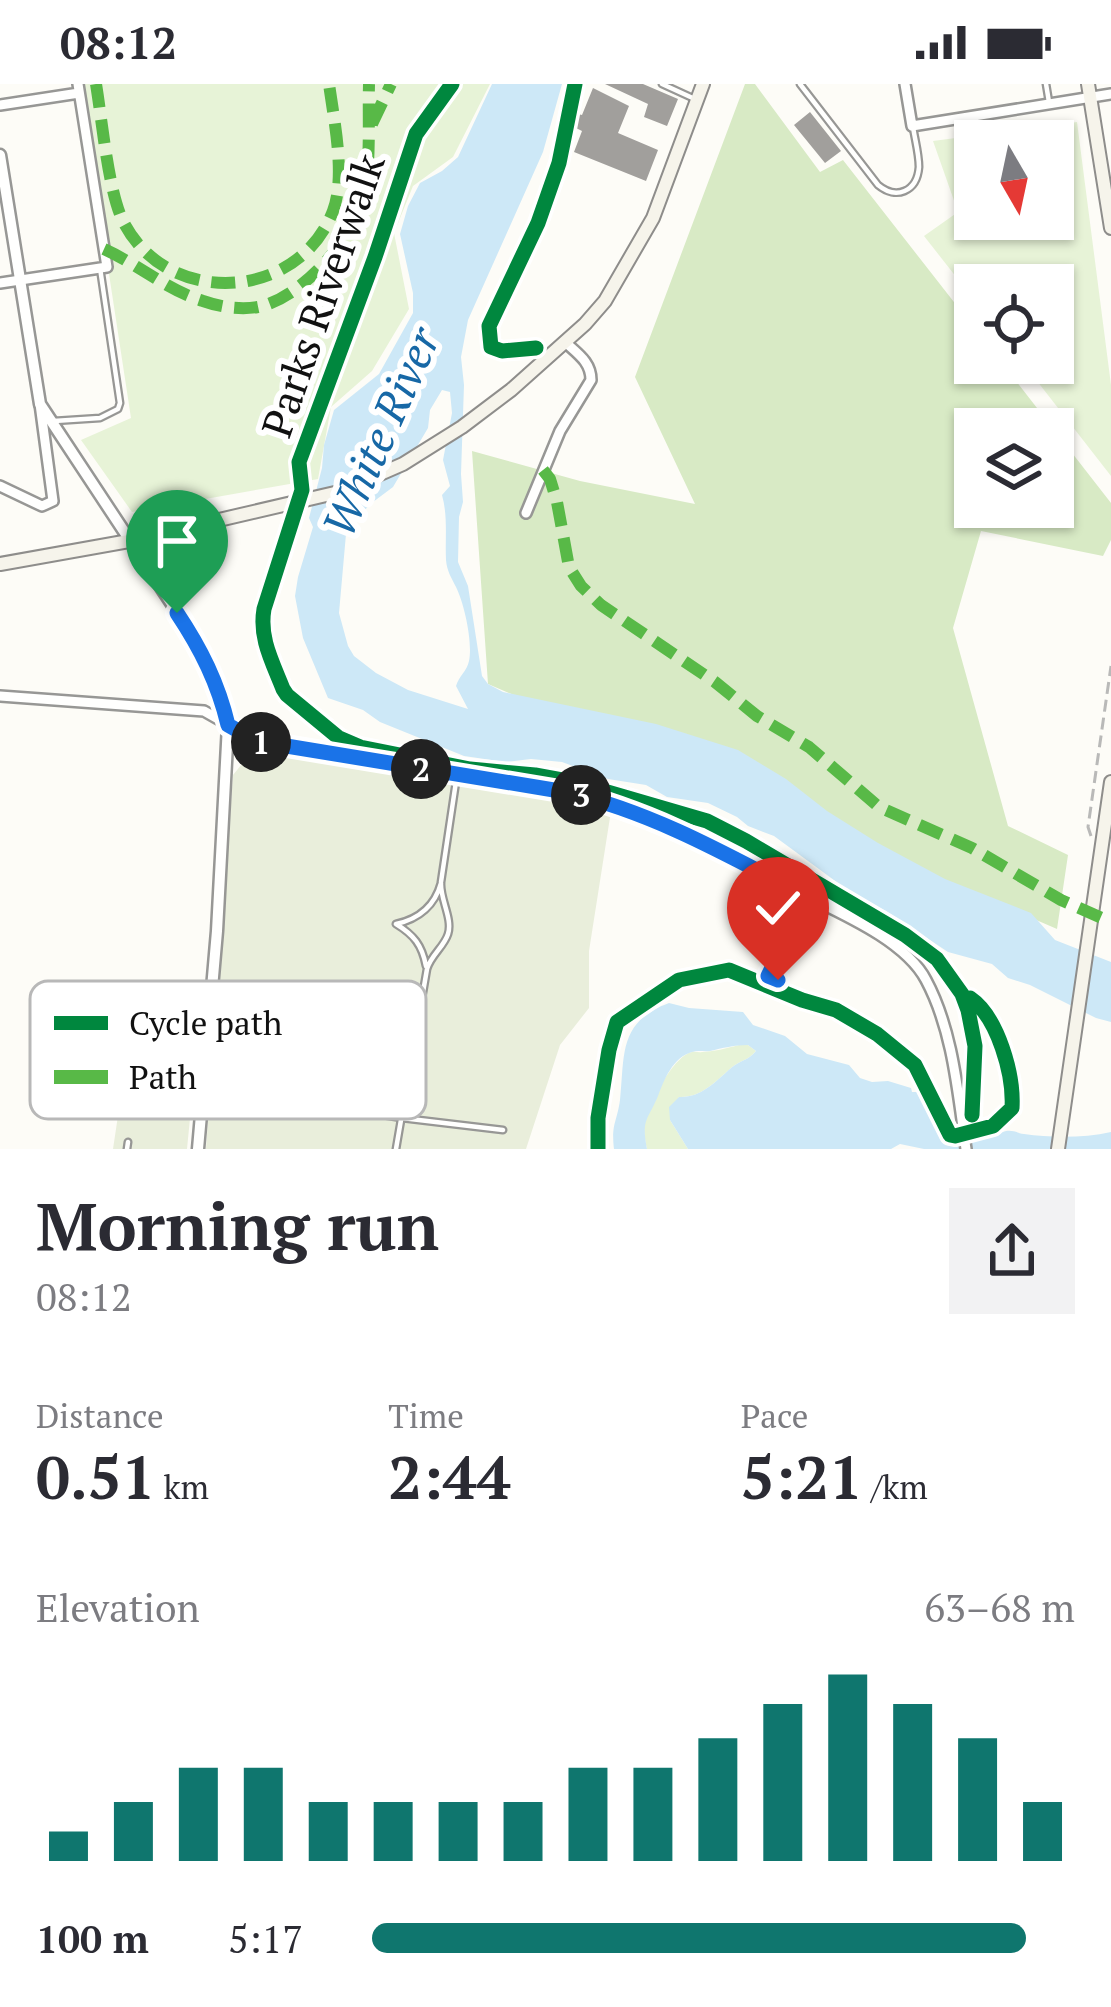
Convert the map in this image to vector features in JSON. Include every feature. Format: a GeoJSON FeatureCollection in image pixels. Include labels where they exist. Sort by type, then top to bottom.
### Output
{"type":"FeatureCollection","features":[{"type":"Feature","properties":{"kind":"main road"},"geometry":{"type":"LineString","coordinates":[[0,564],[130,541],[339,492],[403,464],[462,428],[565,342],[594,314],[623,273],[653,218],[703,84]]}},
{"type":"Feature","properties":{"kind":"main road"},"geometry":{"type":"LineString","coordinates":[[1089,90],[1108,185],[1111,228]]}},
{"type":"Feature","properties":{"kind":"main road"},"geometry":{"type":"LineString","coordinates":[[1058,1149],[1096,844],[1111,782]]}},
{"type":"Feature","properties":{"kind":"street"},"geometry":{"type":"LineString","coordinates":[[905,84],[912,125],[1049,104],[1089,90],[1111,94]]}},
{"type":"Feature","properties":{"kind":"street"},"geometry":{"type":"LineString","coordinates":[[0,105],[79,88],[104,267],[0,283]]}},
{"type":"Feature","properties":{"kind":"street"},"geometry":{"type":"LineString","coordinates":[[0,155],[53,501],[43,506],[0,486]]}},
{"type":"Feature","properties":{"kind":"street"},"geometry":{"type":"LineString","coordinates":[[526,513],[560,431],[591,380],[584,359],[565,342]]}},
{"type":"Feature","properties":{"kind":"street"},"geometry":{"type":"LineString","coordinates":[[40,404],[201,648],[216,683],[228,725],[213,981]]}},
{"type":"Feature","properties":{"kind":"street"},"geometry":{"type":"LineString","coordinates":[[0,696],[204,711],[256,741],[603,800],[711,846],[891,943],[925,976],[949,1045],[966,1149]]}},
{"type":"Feature","properties":{"kind":"street"},"geometry":{"type":"LineString","coordinates":[[198,1149],[200,1119]]}},
{"type":"Feature","properties":{"kind":"lane"},"geometry":{"type":"LineString","coordinates":[[800,84],[886,192],[908,191],[918,174],[912,125]]}},
{"type":"Feature","properties":{"kind":"lane"},"geometry":{"type":"LineString","coordinates":[[1046,84],[1049,104]]}},
{"type":"Feature","properties":{"kind":"lane"},"geometry":{"type":"LineString","coordinates":[[667,85],[697,100]]}},
{"type":"Feature","properties":{"kind":"lane"},"geometry":{"type":"LineString","coordinates":[[50,421],[100,418],[118,410],[104,267]]}},
{"type":"Feature","properties":{"kind":"lane"},"geometry":{"type":"LineString","coordinates":[[427,969],[424,952],[412,934],[396,924],[426,909],[438,894],[458,775]]}},
{"type":"Feature","properties":{"kind":"lane"},"geometry":{"type":"LineString","coordinates":[[425,981],[431,956],[449,930],[441,883]]}},
{"type":"Feature","properties":{"kind":"lane"},"geometry":{"type":"LineString","coordinates":[[760,978],[806,896]]}},
{"type":"Feature","properties":{"kind":"lane"},"geometry":{"type":"LineString","coordinates":[[397,1149],[401,1119]]}},
{"type":"Feature","properties":{"kind":"lane"},"geometry":{"type":"LineString","coordinates":[[410,1119],[503,1130]]}},
{"type":"Feature","properties":{"kind":"path"},"geometry":{"type":"LineString","coordinates":[[1096,844],[1088,826],[1111,666]]}},
{"type":"Feature","properties":{"kind":"path"},"geometry":{"type":"LineString","coordinates":[[760,978],[802,1000]]}},
{"type":"Feature","properties":{"kind":"green space"},"geometry":{"type":"Polygon","coordinates":[[[80,84],[490,84],[453,157],[413,186],[394,233],[409,309],[372,371],[331,407],[318,479],[132,512],[81,440],[131,418],[80,84]]]}},
{"type":"Feature","properties":{"kind":"green space"},"geometry":{"type":"Polygon","coordinates":[[[745,84],[755,84],[820,172],[843,160],[954,302],[954,384],[1018,384],[1037,408],[954,408],[954,528],[1074,528],[1074,455],[1111,503],[1111,540],[1103,556],[981,531],[953,628],[1008,826],[1068,855],[1057,929],[488,684],[472,451],[580,481],[695,504],[635,377],[745,84]]]}},
{"type":"Feature","properties":{"kind":"green space"},"geometry":{"type":"Polygon","coordinates":[[[1077,122],[1111,385],[1111,476],[1074,428],[1074,408],[1058,408],[1039,384],[1074,384],[1074,264],[954,264],[954,274],[924,236],[954,215],[954,240],[1074,240],[1077,122]]]}},
{"type":"Feature","properties":{"kind":"green space"},"geometry":{"type":"Polygon","coordinates":[[[954,138],[954,201],[933,141],[954,138]]]}},
{"type":"Feature","properties":{"kind":"green space"},"geometry":{"type":"Polygon","coordinates":[[[262,749],[556,796],[611,811],[589,951],[589,1008],[560,1045],[526,1149],[206,1149],[208,1119],[426,1119],[426,981],[218,981],[233,775],[250,754],[262,749]]]}},
{"type":"Feature","properties":{"kind":"green space"},"geometry":{"type":"Polygon","coordinates":[[[739,1045],[756,1051],[701,1092],[679,1097],[670,1120],[688,1149],[647,1149],[644,1130],[649,1111],[676,1063],[692,1052],[739,1045]]]}},
{"type":"Feature","properties":{"kind":"green space"},"geometry":{"type":"Polygon","coordinates":[[[118,1119],[190,1119],[187,1149],[113,1149],[118,1119]]]}},
{"type":"Feature","properties":{"kind":"water","name":"White River"},"geometry":{"type":"Polygon","coordinates":[[[492,84],[562,84],[543,152],[468,320],[461,357],[463,502],[458,562],[468,586],[482,676],[488,684],[503,692],[656,724],[738,750],[878,843],[945,879],[1031,913],[1055,940],[1111,962],[1111,1022],[1008,978],[992,964],[948,952],[857,897],[774,836],[708,803],[667,797],[646,785],[608,779],[562,762],[464,756],[328,698],[303,638],[295,596],[313,527],[309,518],[324,445],[334,410],[379,374],[413,313],[400,234],[408,206],[420,183],[458,157],[492,84]],[[442,390],[430,410],[428,428],[393,487],[369,505],[346,534],[339,613],[354,656],[376,673],[408,690],[468,709],[456,686],[469,661],[469,633],[447,564],[442,495],[450,486],[443,460],[452,413],[450,392],[442,390]]]}},
{"type":"Feature","properties":{"kind":"water"},"geometry":{"type":"Polygon","coordinates":[[[669,1003],[743,1012],[753,1025],[785,1036],[807,1054],[849,1065],[860,1078],[911,1088],[949,1138],[972,1141],[1009,1131],[1057,1137],[1111,1132],[1111,1149],[924,1149],[900,1144],[891,1149],[688,1149],[670,1120],[669,1107],[679,1097],[707,1088],[750,1057],[756,1051],[748,1045],[685,1055],[666,1076],[647,1120],[647,1149],[614,1149],[627,1041],[641,1020],[669,1003]]]}},
{"type":"Feature","properties":{"kind":"building"},"geometry":{"type":"Polygon","coordinates":[[[605,84],[643,84],[678,99],[667,126],[644,117],[648,104],[605,84]]]}},
{"type":"Feature","properties":{"kind":"building"},"geometry":{"type":"Polygon","coordinates":[[[593,88],[629,106],[618,133],[658,150],[646,181],[574,152],[582,131],[576,128],[578,114],[582,115],[593,88]]]}},
{"type":"Feature","properties":{"kind":"building"},"geometry":{"type":"Polygon","coordinates":[[[810,112],[841,151],[825,163],[794,125],[810,112]]]}},
{"type":"Feature","properties":{"kind":"marked path"},"geometry":{"type":"LineString","coordinates":[[96,84],[109,172],[122,219],[142,248],[168,268],[198,280],[230,283],[262,277],[291,264],[316,241],[333,211],[339,165],[329,84]]}},
{"type":"Feature","properties":{"kind":"marked path"},"geometry":{"type":"LineString","coordinates":[[104,249],[177,290],[216,305],[258,307],[292,292],[338,247],[364,196],[369,84]]}},
{"type":"Feature","properties":{"kind":"marked path"},"geometry":{"type":"LineString","coordinates":[[372,124],[391,84]]}},
{"type":"Feature","properties":{"kind":"marked path"},"geometry":{"type":"LineString","coordinates":[[543,470],[557,502],[569,567],[601,605],[757,716],[809,747],[879,807],[972,848],[1061,900],[1111,922]]}},
{"type":"Feature","properties":{"kind":"cycle path","name":"Parks Riverwalk"},"geometry":{"type":"LineString","coordinates":[[452,84],[416,134],[299,462],[302,490],[263,620],[283,689],[339,738],[360,747],[470,769],[573,782],[707,821],[905,935],[937,959],[968,1010],[975,1046],[972,1115]]}},
{"type":"Feature","properties":{"kind":"cycle path"},"geometry":{"type":"LineString","coordinates":[[536,348],[502,351],[491,347],[489,326],[538,223],[559,163],[575,84]]}},
{"type":"Feature","properties":{"kind":"cycle path"},"geometry":{"type":"LineString","coordinates":[[598,1149],[598,1118],[617,1022],[679,980],[729,970],[836,1010],[877,1034],[915,1065],[950,1135],[993,1126],[1012,1108],[1010,1080],[996,1032],[970,998]]}},
{"type":"Feature","properties":{"kind":"route"},"geometry":{"type":"LineString","coordinates":[[177,613],[201,648],[228,725],[256,741],[603,800],[711,846],[806,896],[768,976],[778,980]]}}]}
